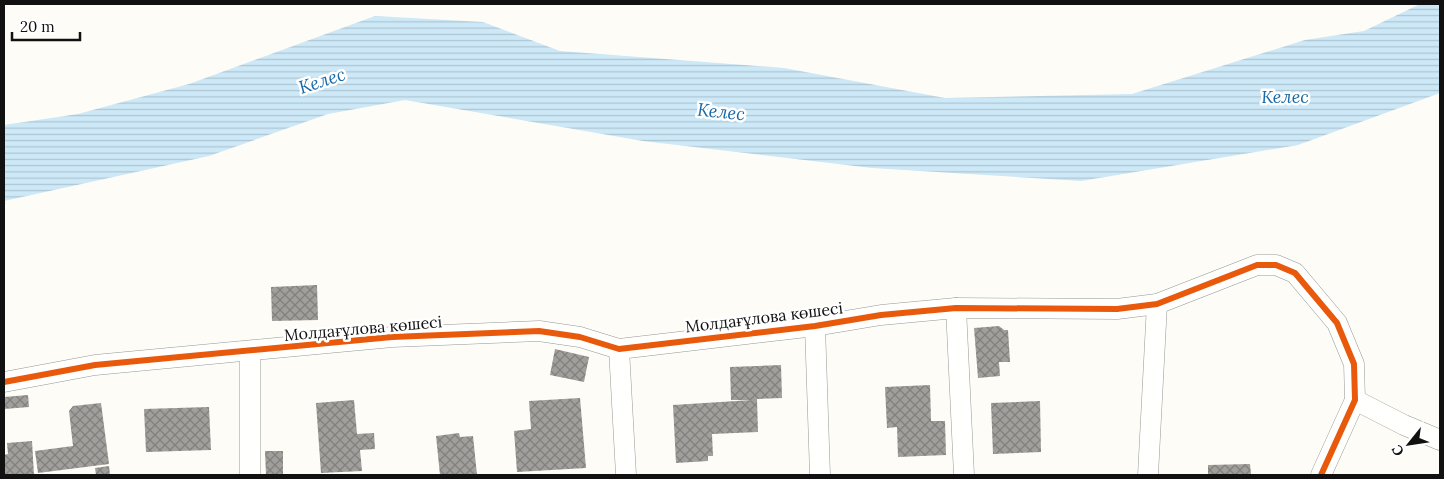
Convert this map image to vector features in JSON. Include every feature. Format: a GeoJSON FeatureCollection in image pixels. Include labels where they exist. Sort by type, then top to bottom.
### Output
{"type":"FeatureCollection","features":[{"type":"Feature","properties":{"kind":"street","name":"Молдағұлова көшесі"},"geometry":{"type":"LineString","coordinates":[[4,382],[95,365],[392,337],[539,331],[580,337],[619,349],[815,326],[881,315],[956,308],[1117,309],[1157,304],[1257,265],[1276,265],[1295,273],[1336,323],[1354,364],[1355,400],[1322,475]]}},
{"type":"Feature","properties":{"kind":"street"},"geometry":{"type":"LineString","coordinates":[[1148,475],[1157,304]]}},
{"type":"Feature","properties":{"kind":"street"},"geometry":{"type":"LineString","coordinates":[[956,308],[964,475]]}},
{"type":"Feature","properties":{"kind":"street"},"geometry":{"type":"LineString","coordinates":[[815,326],[820,475]]}},
{"type":"Feature","properties":{"kind":"street"},"geometry":{"type":"LineString","coordinates":[[619,349],[626,475]]}},
{"type":"Feature","properties":{"kind":"street"},"geometry":{"type":"LineString","coordinates":[[250,351],[250,475]]}},
{"type":"Feature","properties":{"kind":"street"},"geometry":{"type":"LineString","coordinates":[[1355,400],[1404,425],[1440,440]]}},
{"type":"Feature","properties":{"kind":"water","name":"Келес"},"geometry":{"type":"Polygon","coordinates":[[[1420,4],[1440,4],[1440,93],[1298,145],[1081,181],[872,168],[643,141],[405,100],[328,114],[209,156],[4,201],[4,125],[78,114],[189,84],[375,16],[483,22],[560,51],[784,68],[945,98],[1132,94],[1305,40],[1364,31],[1420,4]]]}},
{"type":"Feature","properties":{"kind":"building"},"geometry":{"type":"Polygon","coordinates":[[[317,285],[318,320],[272,321],[271,287],[317,285]]]}},
{"type":"Feature","properties":{"kind":"building"},"geometry":{"type":"Polygon","coordinates":[[[999,326],[1004,330],[1008,330],[1010,362],[999,362],[1000,376],[978,378],[974,328],[999,326]]]}},
{"type":"Feature","properties":{"kind":"building"},"geometry":{"type":"Polygon","coordinates":[[[555,349],[589,357],[584,382],[550,375],[555,349]]]}},
{"type":"Feature","properties":{"kind":"building"},"geometry":{"type":"Polygon","coordinates":[[[781,365],[782,398],[757,399],[758,432],[712,434],[713,456],[708,456],[708,461],[676,463],[673,405],[752,400],[731,400],[730,367],[781,365]]]}},
{"type":"Feature","properties":{"kind":"building"},"geometry":{"type":"Polygon","coordinates":[[[930,385],[931,421],[945,421],[946,455],[898,457],[897,427],[887,428],[885,387],[930,385]]]}},
{"type":"Feature","properties":{"kind":"building"},"geometry":{"type":"Polygon","coordinates":[[[28,395],[29,407],[4,409],[4,397],[28,395]]]}},
{"type":"Feature","properties":{"kind":"building"},"geometry":{"type":"Polygon","coordinates":[[[580,398],[586,468],[517,472],[514,431],[531,429],[529,401],[580,398]]]}},
{"type":"Feature","properties":{"kind":"building"},"geometry":{"type":"Polygon","coordinates":[[[354,400],[357,434],[374,433],[375,449],[360,450],[362,471],[321,473],[316,403],[354,400]]]}},
{"type":"Feature","properties":{"kind":"building"},"geometry":{"type":"Polygon","coordinates":[[[1040,401],[1041,452],[993,454],[991,403],[1040,401]]]}},
{"type":"Feature","properties":{"kind":"building"},"geometry":{"type":"Polygon","coordinates":[[[101,403],[109,464],[38,473],[35,451],[73,446],[69,411],[73,406],[101,403]]]}},
{"type":"Feature","properties":{"kind":"building"},"geometry":{"type":"Polygon","coordinates":[[[209,407],[211,450],[146,452],[144,409],[209,407]]]}},
{"type":"Feature","properties":{"kind":"building"},"geometry":{"type":"Polygon","coordinates":[[[459,433],[460,437],[473,436],[477,475],[440,475],[436,436],[459,433]]]}},
{"type":"Feature","properties":{"kind":"building"},"geometry":{"type":"Polygon","coordinates":[[[32,441],[34,475],[4,475],[4,455],[8,454],[7,443],[32,441]]]}},
{"type":"Feature","properties":{"kind":"building"},"geometry":{"type":"Polygon","coordinates":[[[265,451],[283,451],[283,475],[266,475],[265,451]]]}},
{"type":"Feature","properties":{"kind":"building"},"geometry":{"type":"Polygon","coordinates":[[[1250,464],[1251,475],[1208,475],[1208,465],[1250,464]]]}},
{"type":"Feature","properties":{"kind":"building"},"geometry":{"type":"Polygon","coordinates":[[[109,466],[110,475],[96,475],[95,468],[109,466]]]}},
{"type":"Feature","properties":{"kind":"cycle path"},"geometry":{"type":"LineString","coordinates":[[4,382],[95,365],[392,337],[539,331],[580,337],[619,349],[815,326],[881,315],[956,308],[1117,309],[1157,304],[1257,265],[1276,265],[1295,273],[1337,323],[1354,364],[1355,400],[1321,475]]}}]}
